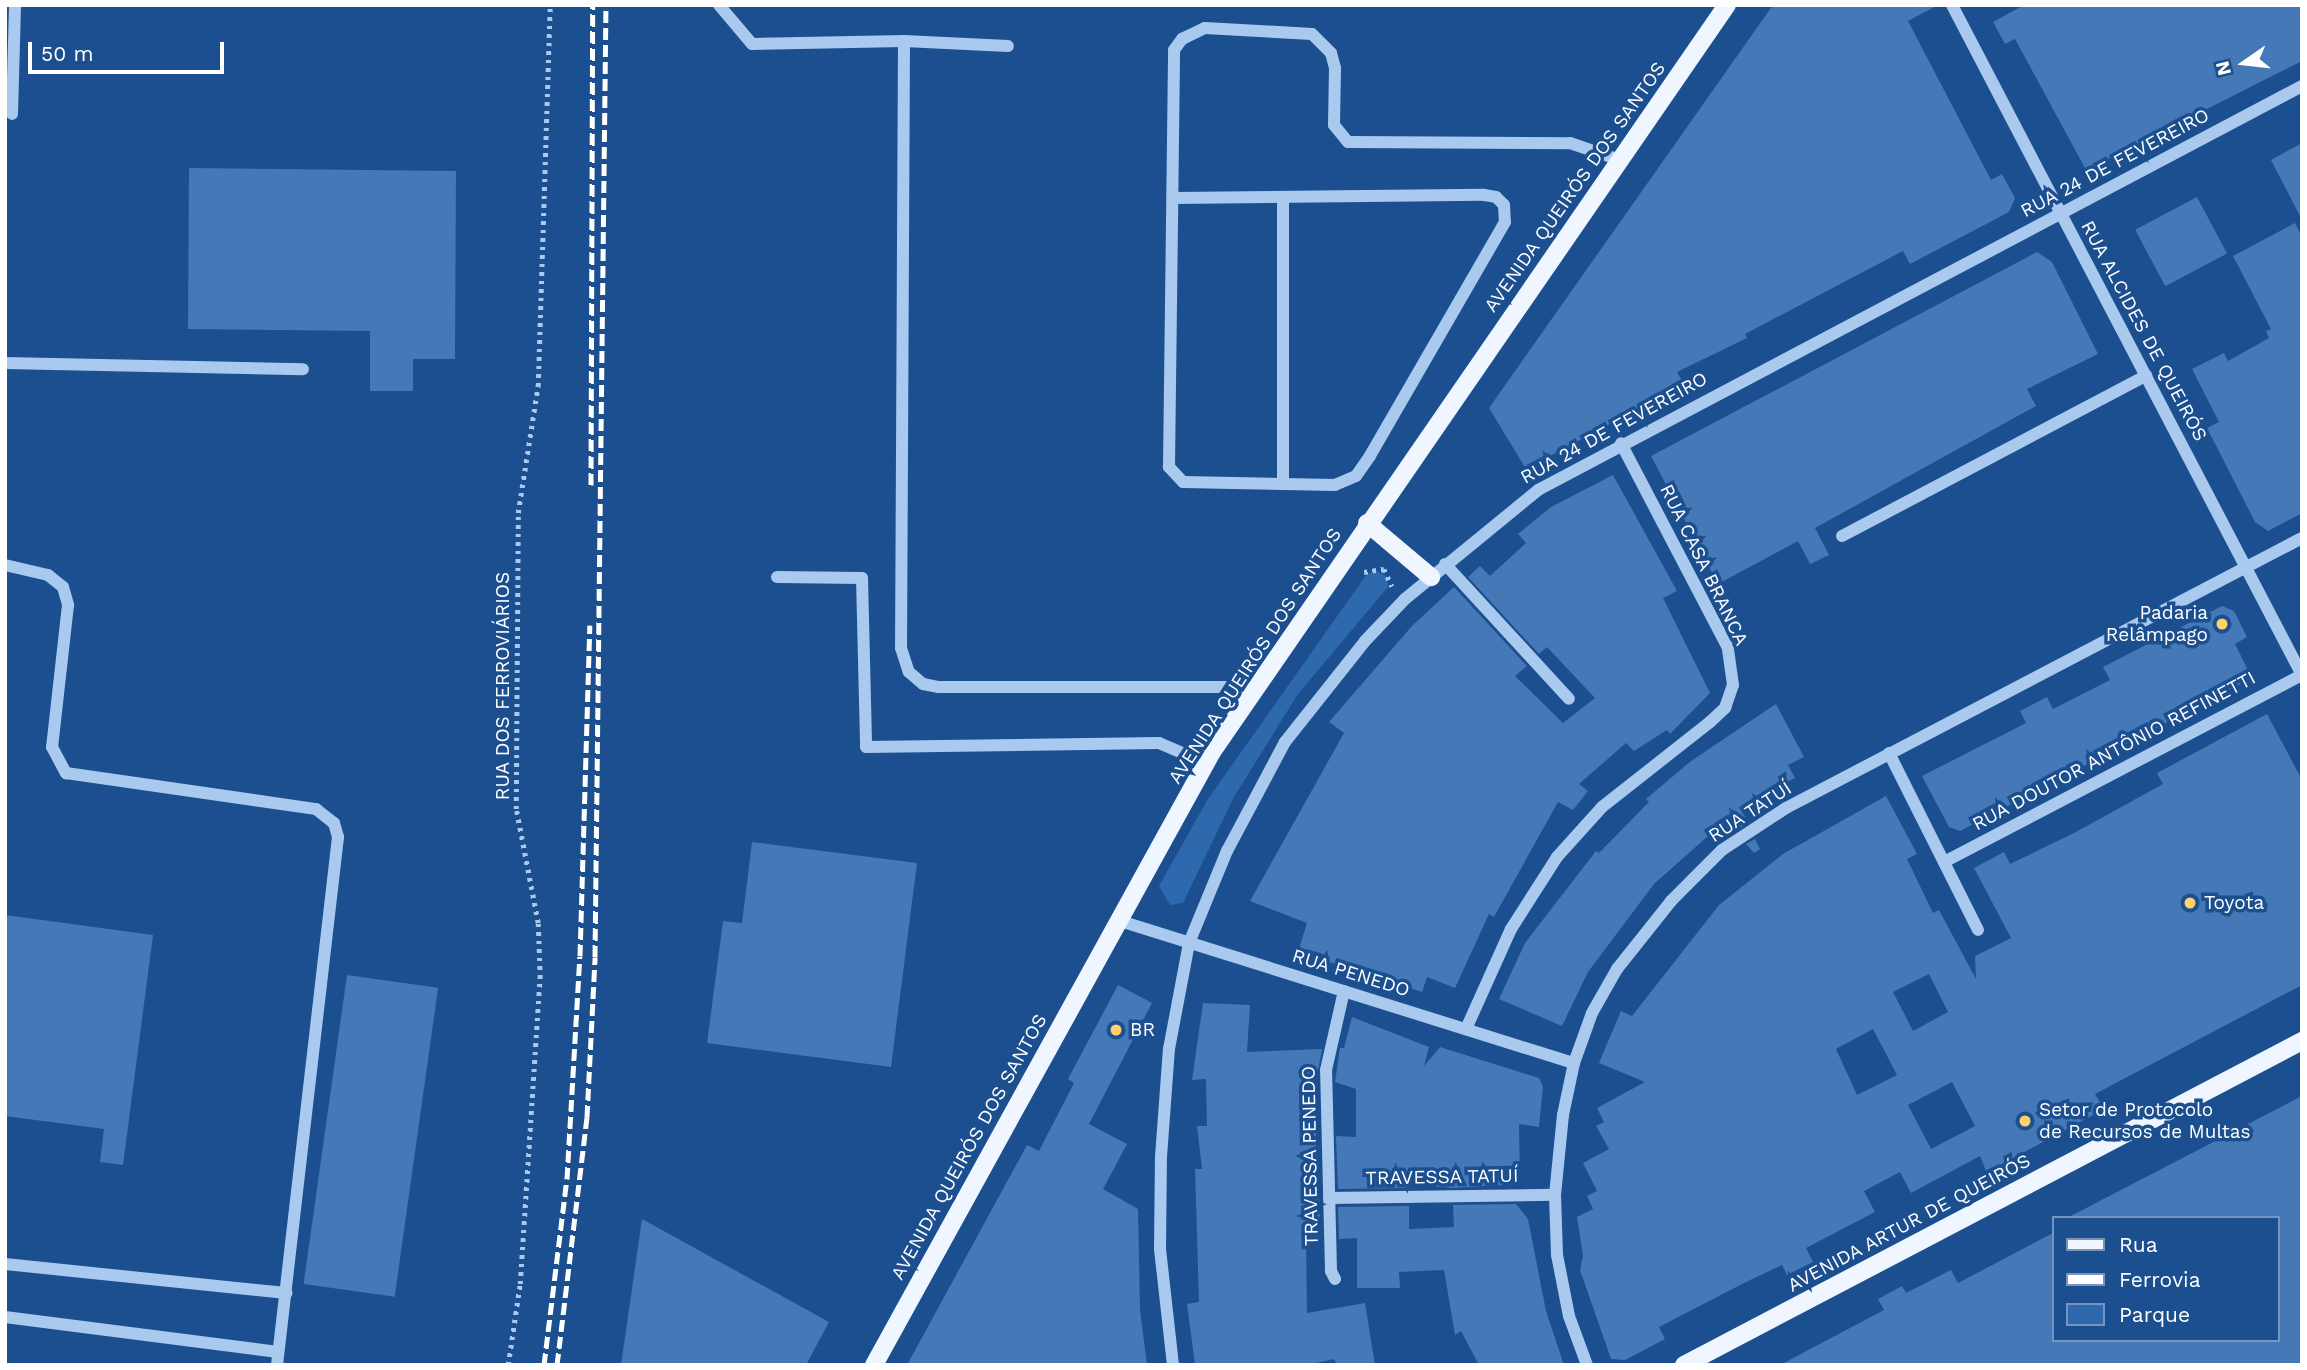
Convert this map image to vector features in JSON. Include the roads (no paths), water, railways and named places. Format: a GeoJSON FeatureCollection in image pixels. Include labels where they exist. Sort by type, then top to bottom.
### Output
{"type":"FeatureCollection","features":[{"type":"Feature","properties":{"kind":"main road","name":"AVENIDA QUEIRÓS DOS SANTOS"},"geometry":{"type":"LineString","coordinates":[[874,1365],[1116,920],[1206,764],[1367,523],[1727,5]]}},
{"type":"Feature","properties":{"kind":"main road"},"geometry":{"type":"LineString","coordinates":[[1367,523],[1431,576]]}},
{"type":"Feature","properties":{"kind":"main road","name":"AVENIDA ARTUR DE QUEIRÓS"},"geometry":{"type":"LineString","coordinates":[[1684,1365],[2302,1041]]}},
{"type":"Feature","properties":{"kind":"street"},"geometry":{"type":"LineString","coordinates":[[12,114],[15,5]]}},
{"type":"Feature","properties":{"kind":"street"},"geometry":{"type":"LineString","coordinates":[[719,5],[752,44],[904,41],[1008,46]]}},
{"type":"Feature","properties":{"kind":"street","name":"RUA ALCIDES DE QUEIRÓS"},"geometry":{"type":"LineString","coordinates":[[1953,6],[2302,675]]}},
{"type":"Feature","properties":{"kind":"street"},"geometry":{"type":"LineString","coordinates":[[1172,198],[1484,195],[1496,197],[1506,212],[1485,258],[1356,476],[1335,485],[1183,482],[1172,473],[1172,198],[1174,50],[1182,39],[1206,28],[1296,30],[1322,42],[1335,68],[1334,125],[1348,142],[1570,143],[1620,160]]}},
{"type":"Feature","properties":{"kind":"street"},"geometry":{"type":"LineString","coordinates":[[904,41],[901,648],[909,672],[923,684],[938,687],[1255,687]]}},
{"type":"Feature","properties":{"kind":"street","name":"RUA 24 DE FEVEREIRO"},"geometry":{"type":"LineString","coordinates":[[1172,1365],[1160,1249],[1161,1157],[1169,1049],[1189,943],[1227,851],[1285,742],[1333,678],[1405,598],[1538,490],[1621,443],[2302,86]]}},
{"type":"Feature","properties":{"kind":"street"},"geometry":{"type":"LineString","coordinates":[[1283,197],[1283,484]]}},
{"type":"Feature","properties":{"kind":"street"},"geometry":{"type":"LineString","coordinates":[[5,363],[303,369]]}},
{"type":"Feature","properties":{"kind":"street"},"geometry":{"type":"LineString","coordinates":[[1842,536],[2146,376]]}},
{"type":"Feature","properties":{"kind":"street","name":"RUA CASA BRANCA"},"geometry":{"type":"LineString","coordinates":[[1466,1029],[1511,929],[1557,857],[1602,807],[1725,708],[1733,685],[1728,648],[1621,443]]}},
{"type":"Feature","properties":{"kind":"street","name":"RUA TATUÍ"},"geometry":{"type":"LineString","coordinates":[[1587,1365],[1562,1286],[1555,1195],[1574,1063],[1592,1013],[1617,969],[1695,875],[1753,828],[1889,753],[2302,538]]}},
{"type":"Feature","properties":{"kind":"street"},"geometry":{"type":"LineString","coordinates":[[1445,564],[1569,699]]}},
{"type":"Feature","properties":{"kind":"street"},"geometry":{"type":"LineString","coordinates":[[5,565],[48,575],[62,587],[68,605],[52,747],[66,773],[316,808],[334,823],[338,837],[287,1293],[277,1359],[5,1317]]}},
{"type":"Feature","properties":{"kind":"street"},"geometry":{"type":"LineString","coordinates":[[777,577],[862,578],[866,747],[1159,744],[1206,764]]}},
{"type":"Feature","properties":{"kind":"street","name":"RUA DOUTOR ANTÔNIO REFINETTI"},"geometry":{"type":"LineString","coordinates":[[1944,862],[2302,675]]}},
{"type":"Feature","properties":{"kind":"street"},"geometry":{"type":"LineString","coordinates":[[1889,753],[1978,930]]}},
{"type":"Feature","properties":{"kind":"street","name":"RUA PENEDO"},"geometry":{"type":"LineString","coordinates":[[1116,920],[1574,1063]]}},
{"type":"Feature","properties":{"kind":"street","name":"TRAVESSA PENEDO"},"geometry":{"type":"LineString","coordinates":[[1335,1279],[1331,1271],[1326,1070],[1344,991]]}},
{"type":"Feature","properties":{"kind":"street","name":"TRAVESSA TATUÍ"},"geometry":{"type":"LineString","coordinates":[[1329,1198],[1555,1195]]}},
{"type":"Feature","properties":{"kind":"street"},"geometry":{"type":"LineString","coordinates":[[5,1264],[287,1293]]}},
{"type":"Feature","properties":{"kind":"railway"},"geometry":{"type":"LineString","coordinates":[[591,485],[593,5]]}},
{"type":"Feature","properties":{"kind":"railway"},"geometry":{"type":"LineString","coordinates":[[557,1365],[587,1117],[595,957],[606,5]]}},
{"type":"Feature","properties":{"kind":"railway"},"geometry":{"type":"LineString","coordinates":[[544,1365],[567,1179],[580,956],[590,625]]}},
{"type":"Feature","properties":{"kind":"place","name":"Padaria Relâmpago"},"geometry":{"type":"Point","coordinates":[2222,624]}},
{"type":"Feature","properties":{"kind":"place","name":"Toyota"},"geometry":{"type":"Point","coordinates":[2190,903]}},
{"type":"Feature","properties":{"kind":"place","name":"BR"},"geometry":{"type":"Point","coordinates":[1116,1030]}},
{"type":"Feature","properties":{"kind":"place","name":"Setor de Protocolo de Recursos de Multas"},"geometry":{"type":"Point","coordinates":[2025,1121]}}]}
